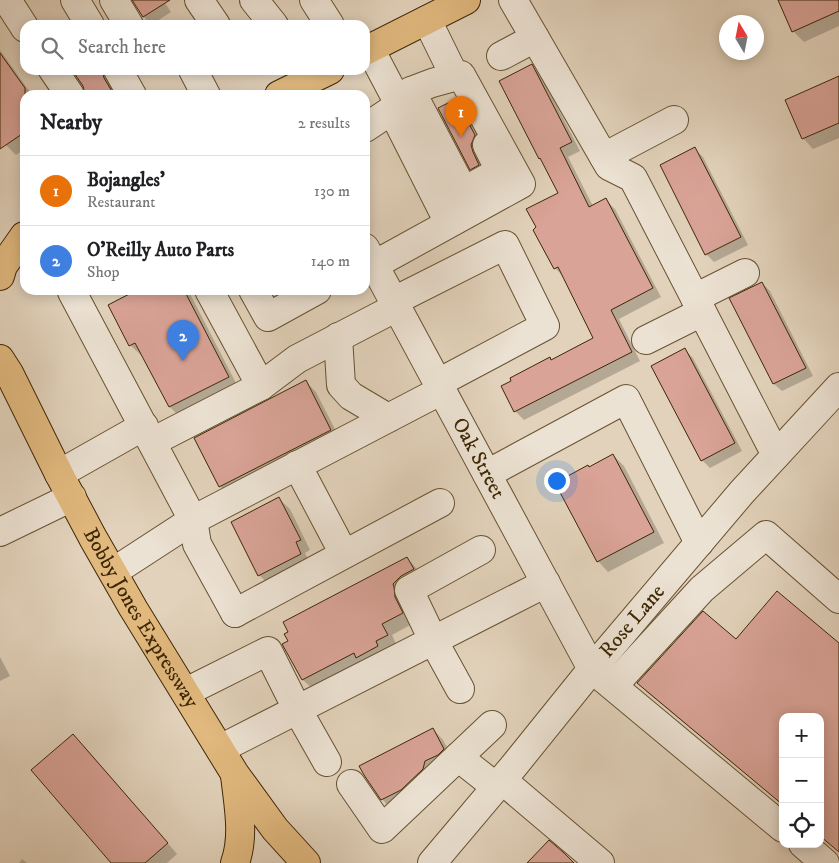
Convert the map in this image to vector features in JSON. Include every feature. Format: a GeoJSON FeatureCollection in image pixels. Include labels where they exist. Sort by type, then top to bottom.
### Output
{"type":"FeatureCollection","features":[{"type":"Feature","properties":{"kind":"main road"},"geometry":{"type":"LineString","coordinates":[[370,49],[466,0]]}},
{"type":"Feature","properties":{"kind":"main road"},"geometry":{"type":"LineString","coordinates":[[290,90],[314,75]]}},
{"type":"Feature","properties":{"kind":"main road"},"geometry":{"type":"LineString","coordinates":[[0,249],[20,238]]}},
{"type":"Feature","properties":{"kind":"main road"},"geometry":{"type":"LineString","coordinates":[[0,276],[3,266],[20,242]]}},
{"type":"Feature","properties":{"kind":"main road","name":"Bobby Jones Expressway"},"geometry":{"type":"LineString","coordinates":[[2,362],[93,538],[133,608],[235,774],[276,828],[306,863]]}},
{"type":"Feature","properties":{"kind":"main road"},"geometry":{"type":"LineString","coordinates":[[235,774],[240,828],[235,863]]}},
{"type":"Feature","properties":{"kind":"street"},"geometry":{"type":"LineString","coordinates":[[7,0],[20,20]]}},
{"type":"Feature","properties":{"kind":"street"},"geometry":{"type":"LineString","coordinates":[[75,0],[87,20]]}},
{"type":"Feature","properties":{"kind":"street"},"geometry":{"type":"LineString","coordinates":[[114,0],[126,20]]}},
{"type":"Feature","properties":{"kind":"street"},"geometry":{"type":"LineString","coordinates":[[199,0],[213,20]]}},
{"type":"Feature","properties":{"kind":"street"},"geometry":{"type":"LineString","coordinates":[[254,0],[270,20]]}},
{"type":"Feature","properties":{"kind":"street"},"geometry":{"type":"LineString","coordinates":[[314,0],[327,20]]}},
{"type":"Feature","properties":{"kind":"street"},"geometry":{"type":"LineString","coordinates":[[513,0],[609,166],[633,178],[776,455]]}},
{"type":"Feature","properties":{"kind":"street"},"geometry":{"type":"LineString","coordinates":[[370,256],[449,223],[469,200],[521,184],[427,20]]}},
{"type":"Feature","properties":{"kind":"street"},"geometry":{"type":"LineString","coordinates":[[501,56],[534,38]]}},
{"type":"Feature","properties":{"kind":"street"},"geometry":{"type":"LineString","coordinates":[[370,53],[401,102],[469,200]]}},
{"type":"Feature","properties":{"kind":"street"},"geometry":{"type":"LineString","coordinates":[[56,75],[67,90]]}},
{"type":"Feature","properties":{"kind":"street"},"geometry":{"type":"LineString","coordinates":[[121,75],[129,90]]}},
{"type":"Feature","properties":{"kind":"street"},"geometry":{"type":"LineString","coordinates":[[196,75],[203,90]]}},
{"type":"Feature","properties":{"kind":"street"},"geometry":{"type":"LineString","coordinates":[[370,124],[432,82],[458,76]]}},
{"type":"Feature","properties":{"kind":"street"},"geometry":{"type":"LineString","coordinates":[[401,102],[449,223]]}},
{"type":"Feature","properties":{"kind":"street"},"geometry":{"type":"LineString","coordinates":[[604,158],[674,120]]}},
{"type":"Feature","properties":{"kind":"street"},"geometry":{"type":"LineString","coordinates":[[0,532],[66,485],[148,434],[261,386],[297,359],[505,245],[545,326],[388,418],[193,520],[113,572]]}},
{"type":"Feature","properties":{"kind":"street","name":"Oak Street"},"geometry":{"type":"LineString","coordinates":[[370,256],[592,669]]}},
{"type":"Feature","properties":{"kind":"street"},"geometry":{"type":"LineString","coordinates":[[646,340],[745,273]]}},
{"type":"Feature","properties":{"kind":"street"},"geometry":{"type":"LineString","coordinates":[[74,295],[193,520],[197,544],[234,613],[440,503]]}},
{"type":"Feature","properties":{"kind":"street"},"geometry":{"type":"LineString","coordinates":[[212,295],[261,386]]}},
{"type":"Feature","properties":{"kind":"street"},"geometry":{"type":"LineString","coordinates":[[256,295],[268,317],[308,295]]}},
{"type":"Feature","properties":{"kind":"street"},"geometry":{"type":"LineString","coordinates":[[270,295],[286,295]]}},
{"type":"Feature","properties":{"kind":"street"},"geometry":{"type":"LineString","coordinates":[[338,337],[341,385],[351,396],[388,418]]}},
{"type":"Feature","properties":{"kind":"street","name":"Rose Lane"},"geometry":{"type":"LineString","coordinates":[[432,863],[592,669],[742,492],[839,387]]}},
{"type":"Feature","properties":{"kind":"street"},"geometry":{"type":"LineString","coordinates":[[487,474],[626,399],[699,543]]}},
{"type":"Feature","properties":{"kind":"street"},"geometry":{"type":"LineString","coordinates":[[297,465],[344,554]]}},
{"type":"Feature","properties":{"kind":"street"},"geometry":{"type":"LineString","coordinates":[[613,686],[702,589],[766,535],[839,599]]}},
{"type":"Feature","properties":{"kind":"street"},"geometry":{"type":"LineString","coordinates":[[460,689],[409,590],[481,550]]}},
{"type":"Feature","properties":{"kind":"street"},"geometry":{"type":"LineString","coordinates":[[220,749],[546,583]]}},
{"type":"Feature","properties":{"kind":"street"},"geometry":{"type":"LineString","coordinates":[[186,692],[268,651],[297,709],[327,762]]}},
{"type":"Feature","properties":{"kind":"street"},"geometry":{"type":"LineString","coordinates":[[592,669],[779,825]]}},
{"type":"Feature","properties":{"kind":"street"},"geometry":{"type":"LineString","coordinates":[[351,784],[382,829],[492,725]]}},
{"type":"Feature","properties":{"kind":"street"},"geometry":{"type":"LineString","coordinates":[[458,758],[499,784],[600,863]]}},
{"type":"Feature","properties":{"kind":"street"},"geometry":{"type":"LineString","coordinates":[[808,848],[825,863]]}},
{"type":"Feature","properties":{"kind":"building"},"geometry":{"type":"Polygon","coordinates":[[[132,0],[170,0],[143,17],[132,0]]]}},
{"type":"Feature","properties":{"kind":"building"},"geometry":{"type":"Polygon","coordinates":[[[778,0],[839,0],[839,11],[792,32],[778,0]]]}},
{"type":"Feature","properties":{"kind":"building"},"geometry":{"type":"Polygon","coordinates":[[[0,53],[25,90],[20,90],[20,135],[0,149],[0,53]]]}},
{"type":"Feature","properties":{"kind":"building"},"geometry":{"type":"Polygon","coordinates":[[[532,64],[572,142],[560,148],[589,207],[606,198],[653,288],[611,310],[632,352],[514,412],[501,386],[511,381],[510,378],[550,357],[551,360],[593,338],[558,267],[554,269],[533,230],[536,227],[526,209],[558,193],[499,81],[532,64]]]}},
{"type":"Feature","properties":{"kind":"building"},"geometry":{"type":"Polygon","coordinates":[[[75,75],[103,75],[111,90],[84,90],[75,75]]]}},
{"type":"Feature","properties":{"kind":"building"},"geometry":{"type":"Polygon","coordinates":[[[839,76],[839,123],[802,139],[785,100],[839,76]]]}},
{"type":"Feature","properties":{"kind":"building"},"geometry":{"type":"Polygon","coordinates":[[[456,99],[475,135],[471,145],[479,165],[470,170],[438,108],[456,99]]]}},
{"type":"Feature","properties":{"kind":"building"},"geometry":{"type":"Polygon","coordinates":[[[695,147],[741,237],[705,255],[660,165],[695,147]]]}},
{"type":"Feature","properties":{"kind":"building"},"geometry":{"type":"Polygon","coordinates":[[[762,282],[806,368],[773,384],[729,298],[762,282]]]}},
{"type":"Feature","properties":{"kind":"building"},"geometry":{"type":"Polygon","coordinates":[[[127,295],[187,295],[229,377],[169,407],[135,343],[129,346],[108,305],[127,295]]]}},
{"type":"Feature","properties":{"kind":"building"},"geometry":{"type":"Polygon","coordinates":[[[685,348],[735,443],[701,461],[651,366],[685,348]]]}},
{"type":"Feature","properties":{"kind":"building"},"geometry":{"type":"Polygon","coordinates":[[[306,380],[331,430],[219,487],[194,438],[306,380]]]}},
{"type":"Feature","properties":{"kind":"building"},"geometry":{"type":"Polygon","coordinates":[[[613,454],[654,532],[597,562],[555,483],[613,454]]]}},
{"type":"Feature","properties":{"kind":"building"},"geometry":{"type":"Polygon","coordinates":[[[279,497],[301,540],[296,542],[301,554],[258,576],[231,522],[279,497]]]}},
{"type":"Feature","properties":{"kind":"building"},"geometry":{"type":"Polygon","coordinates":[[[407,557],[414,569],[401,576],[393,584],[395,597],[403,613],[382,624],[388,635],[376,641],[378,646],[356,658],[354,653],[302,680],[282,644],[288,641],[284,634],[288,632],[283,622],[407,557]]]}},
{"type":"Feature","properties":{"kind":"building"},"geometry":{"type":"Polygon","coordinates":[[[777,591],[839,643],[839,852],[824,839],[824,713],[779,713],[779,802],[637,683],[703,611],[736,639],[777,591]]]}},
{"type":"Feature","properties":{"kind":"building"},"geometry":{"type":"Polygon","coordinates":[[[433,728],[444,749],[438,755],[425,761],[423,769],[401,790],[381,800],[359,766],[433,728]]]}},
{"type":"Feature","properties":{"kind":"building"},"geometry":{"type":"Polygon","coordinates":[[[73,734],[168,843],[145,863],[111,863],[31,770],[73,734]]]}},
{"type":"Feature","properties":{"kind":"building"},"geometry":{"type":"Polygon","coordinates":[[[549,840],[564,853],[574,863],[527,863],[549,840]]]}},
{"type":"Feature","properties":{"kind":"place","name":"Bojangles'"},"geometry":{"type":"Point","coordinates":[461,137]}},
{"type":"Feature","properties":{"kind":"place","name":"O'Reilly Auto Parts"},"geometry":{"type":"Point","coordinates":[183,361]}}]}
